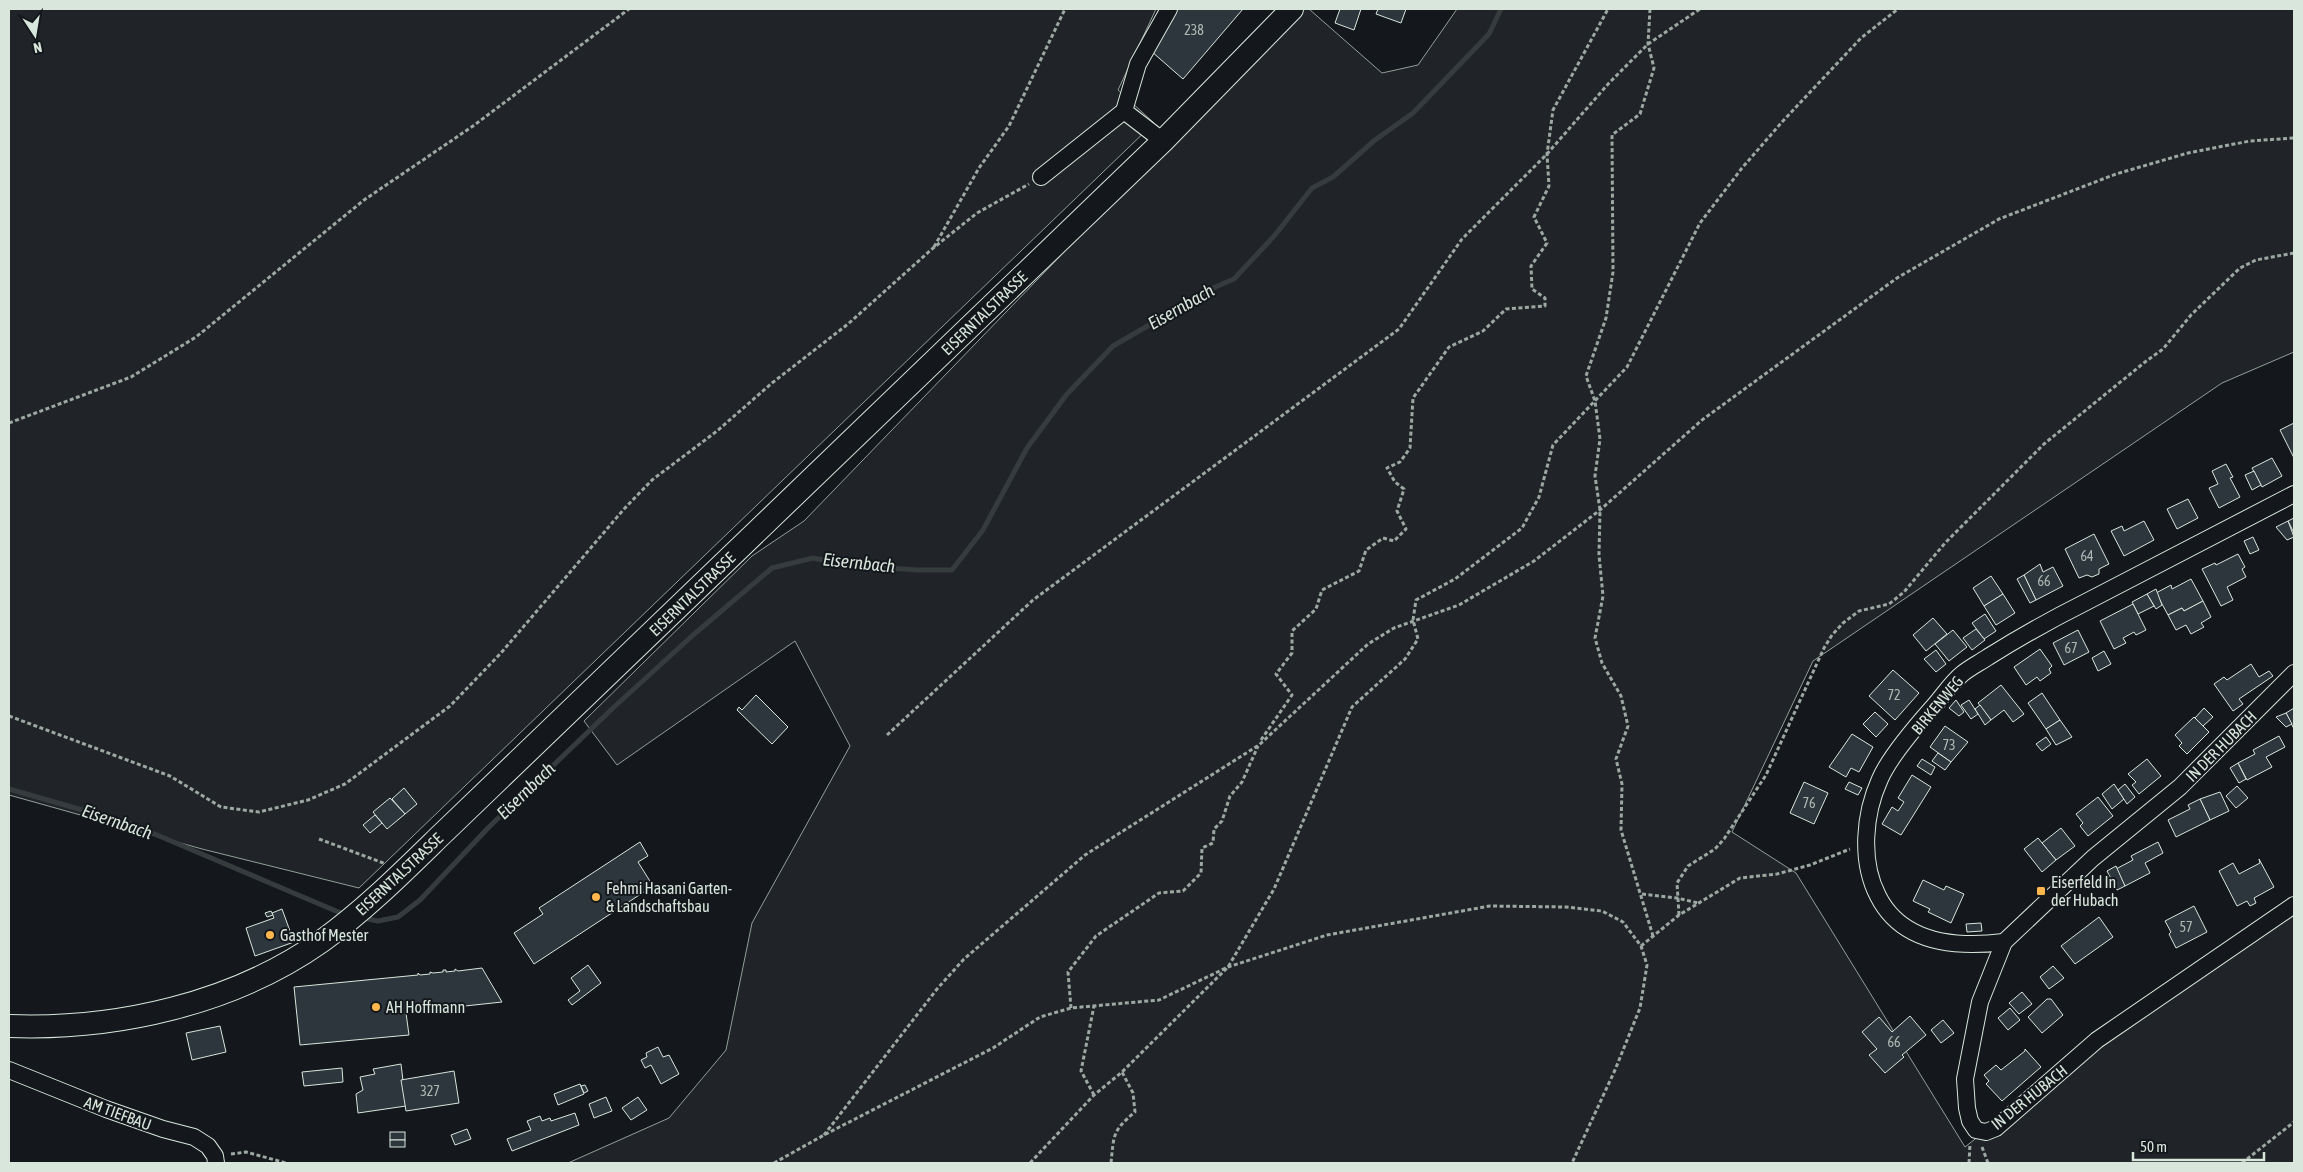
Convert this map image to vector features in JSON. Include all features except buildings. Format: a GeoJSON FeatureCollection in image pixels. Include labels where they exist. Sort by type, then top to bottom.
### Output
{"type":"FeatureCollection","features":[{"type":"Feature","properties":{"kind":"main road","name":"EISERNTALSTRASSE"},"geometry":{"type":"LineString","coordinates":[[9,1026],[51,1028],[121,1020],[187,1003],[226,991],[256,978],[297,957],[344,925],[402,872],[1163,141],[1292,9]]}},
{"type":"Feature","properties":{"kind":"street"},"geometry":{"type":"LineString","coordinates":[[1041,177],[1124,111],[1138,64],[1169,9]]}},
{"type":"Feature","properties":{"kind":"street"},"geometry":{"type":"LineString","coordinates":[[1124,111],[1163,141]]}},
{"type":"Feature","properties":{"kind":"street","name":"BIRKENWEG"},"geometry":{"type":"LineString","coordinates":[[2004,942],[1964,945],[1937,942],[1910,931],[1895,919],[1882,904],[1874,890],[1867,858],[1866,841],[1869,816],[1880,778],[1922,720],[1962,674],[2023,634],[2294,494]]}},
{"type":"Feature","properties":{"kind":"street","name":"IN DER HUBACH"},"geometry":{"type":"LineString","coordinates":[[2294,673],[2180,787],[2093,858],[2004,942],[1980,1002],[1965,1079],[1967,1108],[1970,1121],[1976,1130],[1986,1132],[1996,1128],[2097,1040],[2294,905]]}},
{"type":"Feature","properties":{"kind":"street","name":"AM TIEFBAU"},"geometry":{"type":"LineString","coordinates":[[9,1070],[114,1112],[163,1129],[194,1137],[208,1146],[216,1159]]}},
{"type":"Feature","properties":{"kind":"path"},"geometry":{"type":"LineString","coordinates":[[9,423],[130,377],[196,337],[364,200],[473,126],[629,9]]}},
{"type":"Feature","properties":{"kind":"path"},"geometry":{"type":"LineString","coordinates":[[932,250],[979,168],[1009,126],[1065,9]]}},
{"type":"Feature","properties":{"kind":"path"},"geometry":{"type":"LineString","coordinates":[[1070,1008],[1068,972],[1096,936],[1159,893],[1183,891],[1201,873],[1202,848],[1213,843],[1214,829],[1222,822],[1230,796],[1242,782],[1258,745],[1292,695],[1276,674],[1292,653],[1292,632],[1316,609],[1322,590],[1359,571],[1366,550],[1383,538],[1394,541],[1406,529],[1397,511],[1404,489],[1395,482],[1387,468],[1400,462],[1410,448],[1413,398],[1449,347],[1484,331],[1506,309],[1545,306],[1545,298],[1532,288],[1531,266],[1547,243],[1534,217],[1549,186],[1547,154],[1553,110],[1608,9]]}},
{"type":"Feature","properties":{"kind":"path"},"geometry":{"type":"LineString","coordinates":[[1650,9],[1648,44],[1654,68],[1640,114],[1612,135],[1613,272],[1606,318],[1586,376],[1595,401],[1600,439],[1595,476],[1600,510],[1599,555],[1603,596],[1596,638],[1602,663],[1621,696],[1628,726],[1616,759],[1622,784],[1621,830],[1642,894],[1644,911],[1653,936]]}},
{"type":"Feature","properties":{"kind":"path"},"geometry":{"type":"LineString","coordinates":[[887,735],[1033,600],[1398,329],[1462,238],[1547,154],[1609,83],[1648,44],[1700,9]]}},
{"type":"Feature","properties":{"kind":"path"},"geometry":{"type":"LineString","coordinates":[[1030,1163],[1094,1095],[1122,1072],[1228,967],[1274,889],[1352,706],[1404,659],[1418,639],[1413,620],[1416,600],[1455,579],[1522,528],[1539,496],[1553,445],[1627,367],[1700,223],[1742,168],[1861,38],[1898,9]]}},
{"type":"Feature","properties":{"kind":"path"},"geometry":{"type":"LineString","coordinates":[[824,1135],[937,990],[964,959],[1086,855],[1258,745],[1368,644],[1394,628],[1459,605],[1534,561],[1600,510],[1702,420],[1897,278],[1999,219],[2116,174],[2188,153],[2250,141],[2294,138]]}},
{"type":"Feature","properties":{"kind":"path"},"geometry":{"type":"LineString","coordinates":[[9,716],[170,776],[221,807],[258,812],[308,800],[345,784],[450,706],[502,654],[624,509],[652,480],[717,431],[772,383],[848,324],[977,213],[1041,177]]}},
{"type":"Feature","properties":{"kind":"path"},"geometry":{"type":"LineString","coordinates":[[1679,915],[1677,883],[1688,866],[1715,849],[1724,839],[1766,775],[1824,648],[1843,623],[1859,611],[1889,604],[1904,592],[1945,542],[2044,444],[2145,362],[2158,354],[2191,315],[2240,268],[2256,260],[2294,253]]}},
{"type":"Feature","properties":{"kind":"path"},"geometry":{"type":"LineString","coordinates":[[319,839],[348,851],[375,858],[402,872]]}},
{"type":"Feature","properties":{"kind":"path"},"geometry":{"type":"LineString","coordinates":[[1641,946],[1679,915],[1740,878],[1777,874],[1810,865],[1866,841]]}},
{"type":"Feature","properties":{"kind":"path"},"geometry":{"type":"LineString","coordinates":[[1642,894],[1677,898],[1699,904]]}},
{"type":"Feature","properties":{"kind":"path"},"geometry":{"type":"LineString","coordinates":[[774,1163],[824,1135],[993,1048],[1040,1017],[1070,1008],[1159,1000],[1228,967],[1327,935],[1490,906],[1566,907],[1602,911],[1623,922],[1641,946],[1646,966],[1640,1008],[1615,1070],[1572,1163]]}},
{"type":"Feature","properties":{"kind":"path"},"geometry":{"type":"LineString","coordinates":[[1094,1006],[1080,1071],[1094,1095]]}},
{"type":"Feature","properties":{"kind":"path"},"geometry":{"type":"LineString","coordinates":[[1111,1163],[1113,1142],[1118,1127],[1134,1112],[1133,1092],[1122,1072]]}},
{"type":"Feature","properties":{"kind":"path"},"geometry":{"type":"LineString","coordinates":[[2242,1163],[2294,1122]]}},
{"type":"Feature","properties":{"kind":"path"},"geometry":{"type":"LineString","coordinates":[[216,1159],[246,1152],[286,1163]]}},
{"type":"Feature","properties":{"kind":"shaded area"},"geometry":{"type":"Polygon","coordinates":[[[9,9],[1156,9],[1118,90],[1154,123],[359,888],[202,849],[9,795],[9,9]]]}},
{"type":"Feature","properties":{"kind":"shaded area"},"geometry":{"type":"Polygon","coordinates":[[[1299,9],[1309,9],[1382,73],[1418,65],[1457,9],[2294,9],[2294,352],[2222,383],[1813,661],[1732,832],[1796,873],[1965,1147],[2226,942],[2294,899],[2294,1163],[568,1163],[669,1118],[726,1050],[752,923],[850,746],[795,641],[617,765],[584,721],[752,556],[804,521],[1299,9]]]}},
{"type":"Feature","properties":{"kind":"waterway","name":"Eisernbach"},"geometry":{"type":"LineString","coordinates":[[363,918],[378,921],[398,917],[420,900],[489,827],[614,707],[692,636],[772,568],[813,558],[849,565],[917,570],[952,570],[983,530],[1027,448],[1067,394],[1113,346],[1213,288],[1234,279],[1275,235],[1312,188],[1333,177],[1375,140],[1413,113],[1489,34],[1501,9]]}},
{"type":"Feature","properties":{"kind":"waterway","name":"Eisernbach"},"geometry":{"type":"LineString","coordinates":[[9,789],[131,824],[345,914]]}},
{"type":"Feature","properties":{"kind":"place","name":"Eiserfeld In der Hubach"},"geometry":{"type":"Point","coordinates":[2041,891]}},
{"type":"Feature","properties":{"kind":"place","name":"Fehmi Hasani Garten- & Landschaftsbau"},"geometry":{"type":"Point","coordinates":[596,897]}},
{"type":"Feature","properties":{"kind":"place","name":"Gasthof Mester"},"geometry":{"type":"Point","coordinates":[270,935]}},
{"type":"Feature","properties":{"kind":"place","name":"AH Hoffmann"},"geometry":{"type":"Point","coordinates":[376,1007]}}]}
